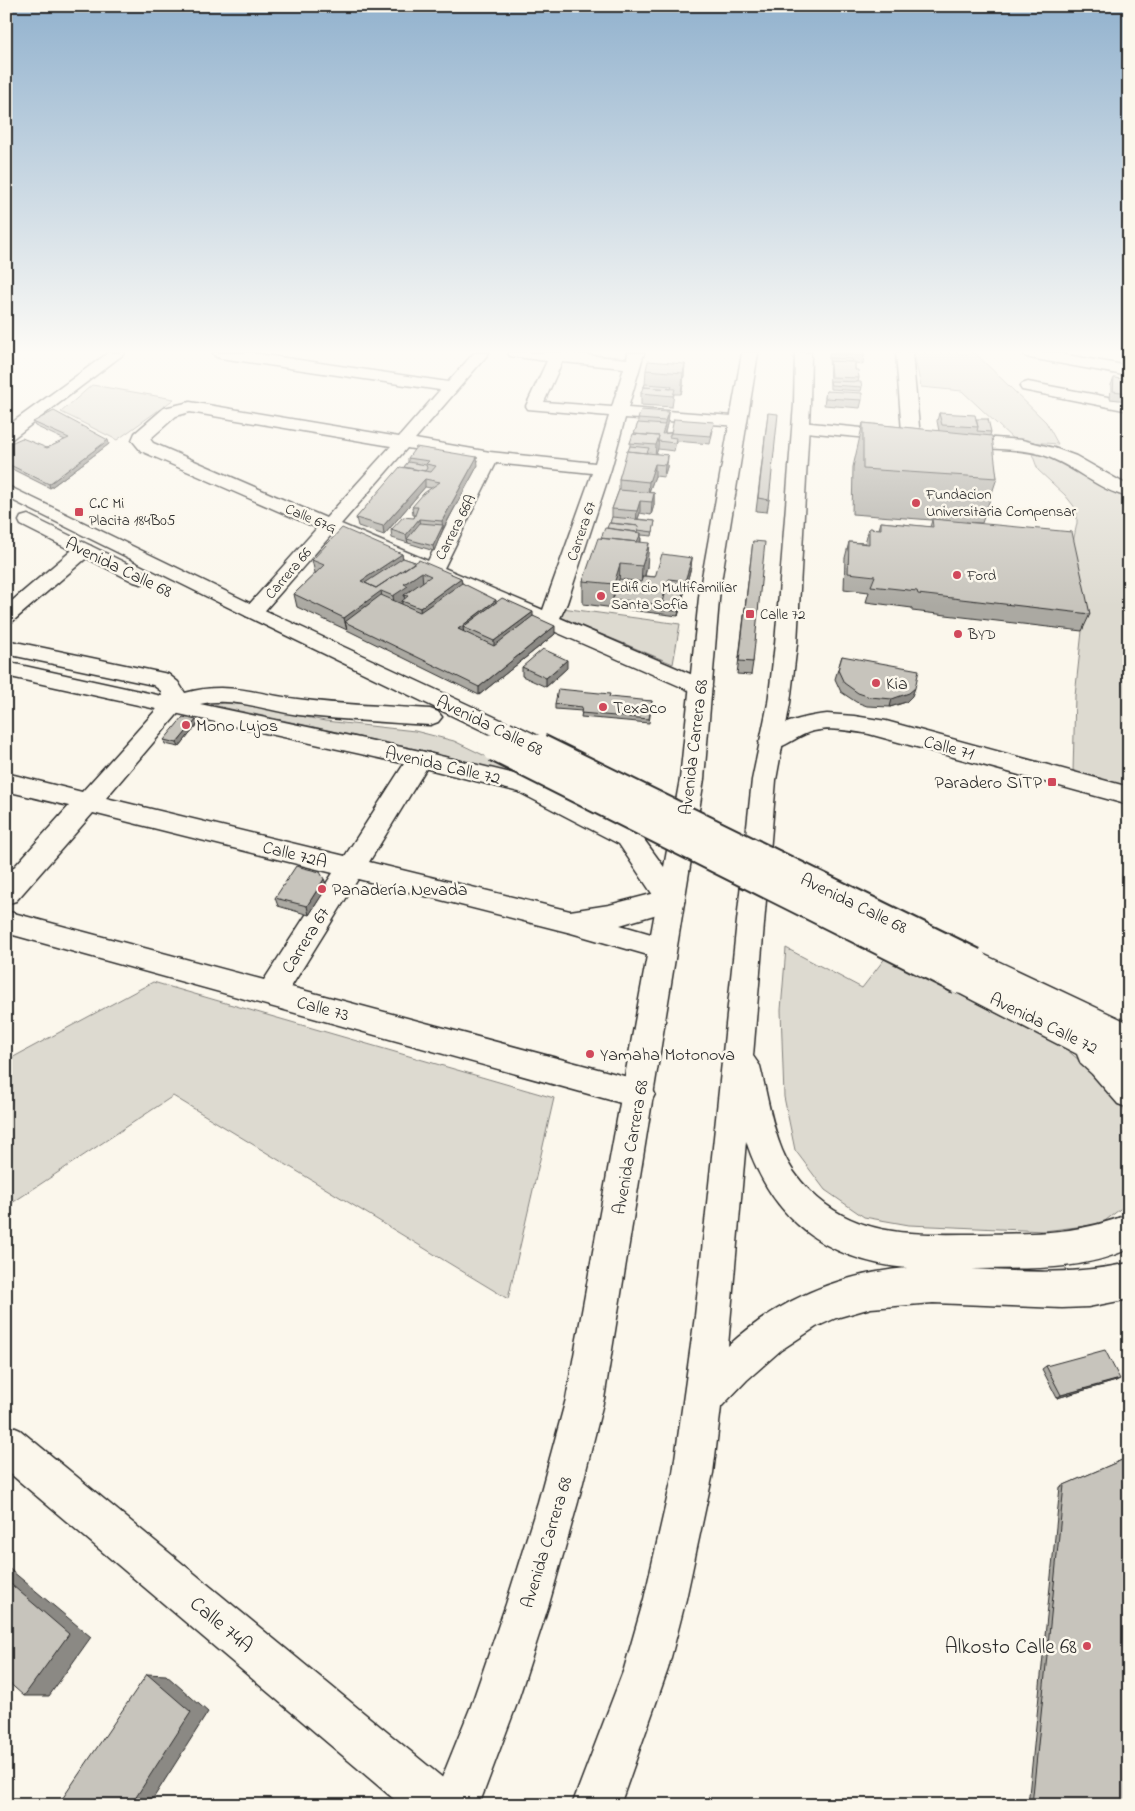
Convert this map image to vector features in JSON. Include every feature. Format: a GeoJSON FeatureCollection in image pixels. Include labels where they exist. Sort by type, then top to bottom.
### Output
{"type":"FeatureCollection","features":[{"type":"Feature","properties":{"kind":"street","name":"Calle 67G"},"geometry":{"type":"LineString","coordinates":[[141,438],[142,444],[688,679],[701,687]]}},
{"type":"Feature","properties":{"kind":"street","name":"Calle 67G"},"geometry":{"type":"LineString","coordinates":[[371,438],[403,443]]}},
{"type":"Feature","properties":{"kind":"street","name":"Carrera 66"},"geometry":{"type":"LineString","coordinates":[[253,612],[408,438]]}},
{"type":"Feature","properties":{"kind":"street","name":"Carrera 67"},"geometry":{"type":"LineString","coordinates":[[548,620],[556,603],[612,438]]}},
{"type":"Feature","properties":{"kind":"street","name":"Avenida Carrera 68"},"geometry":{"type":"LineString","coordinates":[[455,1805],[510,1655],[562,1494],[585,1399],[692,779],[710,588],[735,438]]}},
{"type":"Feature","properties":{"kind":"street"},"geometry":{"type":"LineString","coordinates":[[596,1805],[643,1678],[665,1599],[693,1473],[713,1316],[764,780],[779,703],[786,644],[800,438]]}},
{"type":"Feature","properties":{"kind":"street"},"geometry":{"type":"LineString","coordinates":[[920,438],[1034,447],[1063,457],[1129,492]]}},
{"type":"Feature","properties":{"kind":"street"},"geometry":{"type":"LineString","coordinates":[[403,443],[490,457],[602,469]]}},
{"type":"Feature","properties":{"kind":"street","name":"Carrera 66A"},"geometry":{"type":"LineString","coordinates":[[433,570],[490,457]]}},
{"type":"Feature","properties":{"kind":"street","name":"Avenida Calle 68"},"geometry":{"type":"LineString","coordinates":[[6,490],[253,612],[498,739],[967,971]]}},
{"type":"Feature","properties":{"kind":"street","name":"Avenida Calle 68"},"geometry":{"type":"LineString","coordinates":[[15,515],[430,717],[498,739]]}},
{"type":"Feature","properties":{"kind":"street"},"geometry":{"type":"LineString","coordinates":[[6,617],[84,550]]}},
{"type":"Feature","properties":{"kind":"street"},"geometry":{"type":"LineString","coordinates":[[6,647],[160,679],[173,690],[175,696],[173,705]]}},
{"type":"Feature","properties":{"kind":"street","name":"Avenida Calle 72"},"geometry":{"type":"LineString","coordinates":[[6,669],[420,759],[526,785],[611,827],[628,838],[638,848],[671,900]]}},
{"type":"Feature","properties":{"kind":"street"},"geometry":{"type":"LineString","coordinates":[[6,894],[173,705],[196,696],[220,692],[295,706],[430,717]]}},
{"type":"Feature","properties":{"kind":"street","name":"Calle 71"},"geometry":{"type":"LineString","coordinates":[[771,742],[805,724],[824,721],[846,722],[894,732],[1129,796]]}},
{"type":"Feature","properties":{"kind":"street","name":"Carrera 67"},"geometry":{"type":"LineString","coordinates":[[271,994],[420,759]]}},
{"type":"Feature","properties":{"kind":"street","name":"Calle 72A"},"geometry":{"type":"LineString","coordinates":[[6,782],[570,922],[600,920],[623,915],[671,900]]}},
{"type":"Feature","properties":{"kind":"street","name":"Calle 73"},"geometry":{"type":"LineString","coordinates":[[6,922],[639,1094]]}},
{"type":"Feature","properties":{"kind":"street"},"geometry":{"type":"LineString","coordinates":[[570,922],[662,948]]}},
{"type":"Feature","properties":{"kind":"street","name":"Avenida Calle 72"},"geometry":{"type":"LineString","coordinates":[[967,971],[1062,1032],[1129,1065]]}},
{"type":"Feature","properties":{"kind":"street","name":"Avenida Calle 72"},"geometry":{"type":"LineString","coordinates":[[967,971],[1129,1038]]}},
{"type":"Feature","properties":{"kind":"street"},"geometry":{"type":"LineString","coordinates":[[1062,1032],[1103,1064],[1129,1094]]}},
{"type":"Feature","properties":{"kind":"street"},"geometry":{"type":"LineString","coordinates":[[739,1047],[762,1139],[780,1181],[800,1206],[820,1223],[855,1241],[893,1249],[1057,1251],[1092,1245],[1129,1231]]}},
{"type":"Feature","properties":{"kind":"street"},"geometry":{"type":"LineString","coordinates":[[702,1399],[748,1352],[793,1320],[835,1300],[881,1288],[910,1286],[1055,1290],[1088,1289],[1129,1281]]}},
{"type":"Feature","properties":{"kind":"street","name":"Calle 74A"},"geometry":{"type":"LineString","coordinates":[[6,1444],[438,1805]]}},
{"type":"Feature","properties":{"kind":"shaded area"},"geometry":{"type":"Polygon","coordinates":[[[1011,438],[1054,438],[1058,444],[1015,441],[1011,438]]]}},
{"type":"Feature","properties":{"kind":"shaded area"},"geometry":{"type":"Polygon","coordinates":[[[1031,451],[1055,459],[1129,496],[1129,787],[1073,772],[1075,696],[1082,631],[1072,547],[1077,523],[1077,510],[1065,495],[1038,470],[1031,451]]]}},
{"type":"Feature","properties":{"kind":"shaded area"},"geometry":{"type":"Polygon","coordinates":[[[562,608],[680,624],[673,664],[560,617],[562,608]]]}},
{"type":"Feature","properties":{"kind":"shaded area"},"geometry":{"type":"Polygon","coordinates":[[[223,703],[248,705],[325,721],[415,731],[454,741],[529,777],[411,748],[212,705],[223,703]]]}},
{"type":"Feature","properties":{"kind":"shaded area"},"geometry":{"type":"Polygon","coordinates":[[[786,948],[862,988],[886,957],[1066,1049],[1106,1083],[1129,1117],[1129,1192],[1124,1206],[1101,1224],[1044,1231],[909,1225],[864,1217],[825,1190],[795,1150],[784,1097],[781,1010],[786,948]]]}},
{"type":"Feature","properties":{"kind":"shaded area"},"geometry":{"type":"Polygon","coordinates":[[[153,982],[554,1098],[508,1299],[173,1096],[6,1207],[6,1061],[153,982]]]}},
{"type":"Feature","properties":{"kind":"building"},"geometry":{"type":"Polygon","coordinates":[[[22,438],[47,448],[69,438],[103,438],[108,440],[49,484],[6,463],[6,445],[22,438]]]}},
{"type":"Feature","properties":{"kind":"building"},"geometry":{"type":"Polygon","coordinates":[[[632,438],[658,438],[656,445],[630,443],[632,438]]]}},
{"type":"Feature","properties":{"kind":"building"},"geometry":{"type":"Polygon","coordinates":[[[659,438],[676,438],[675,443],[658,441],[659,438]]]}},
{"type":"Feature","properties":{"kind":"building"},"geometry":{"type":"Polygon","coordinates":[[[765,438],[776,438],[769,500],[758,498],[765,438]]]}},
{"type":"Feature","properties":{"kind":"building"},"geometry":{"type":"Polygon","coordinates":[[[863,438],[992,438],[997,478],[863,469],[863,438]]]}},
{"type":"Feature","properties":{"kind":"building"},"geometry":{"type":"Polygon","coordinates":[[[630,446],[649,448],[647,453],[628,451],[630,446]]]}},
{"type":"Feature","properties":{"kind":"building"},"geometry":{"type":"Polygon","coordinates":[[[416,447],[477,457],[442,521],[419,519],[406,535],[391,530],[403,517],[414,518],[418,507],[412,507],[424,493],[440,482],[425,479],[383,526],[356,518],[400,467],[431,472],[436,466],[426,464],[429,461],[408,458],[416,447]]]}},
{"type":"Feature","properties":{"kind":"building"},"geometry":{"type":"Polygon","coordinates":[[[627,451],[668,455],[665,465],[655,464],[649,482],[619,479],[627,451]]]}},
{"type":"Feature","properties":{"kind":"building"},"geometry":{"type":"Polygon","coordinates":[[[408,462],[426,465],[427,468],[425,471],[404,467],[408,462]]]}},
{"type":"Feature","properties":{"kind":"building"},"geometry":{"type":"Polygon","coordinates":[[[619,490],[654,493],[652,502],[640,501],[637,511],[612,509],[619,490]]]}},
{"type":"Feature","properties":{"kind":"building"},"geometry":{"type":"Polygon","coordinates":[[[612,517],[655,521],[653,532],[638,530],[639,526],[610,523],[612,517]]]}},
{"type":"Feature","properties":{"kind":"building","name":"Ford"},"geometry":{"type":"Polygon","coordinates":[[[932,519],[1072,532],[1090,614],[918,594],[917,591],[871,586],[875,576],[848,573],[849,542],[869,544],[869,528],[881,529],[881,522],[933,527],[932,519]]]}},
{"type":"Feature","properties":{"kind":"building"},"geometry":{"type":"Polygon","coordinates":[[[420,523],[443,525],[433,546],[407,539],[420,523]]]}},
{"type":"Feature","properties":{"kind":"building"},"geometry":{"type":"Polygon","coordinates":[[[609,523],[639,526],[637,532],[607,528],[609,523]]]}},
{"type":"Feature","properties":{"kind":"building"},"geometry":{"type":"Polygon","coordinates":[[[342,528],[402,554],[361,581],[376,588],[419,560],[461,578],[420,608],[402,601],[408,596],[404,595],[431,576],[422,572],[404,584],[408,586],[393,596],[381,591],[344,618],[294,594],[324,565],[312,560],[342,528]]]}},
{"type":"Feature","properties":{"kind":"building"},"geometry":{"type":"Polygon","coordinates":[[[605,528],[641,533],[637,542],[601,538],[605,528]]]}},
{"type":"Feature","properties":{"kind":"building"},"geometry":{"type":"Polygon","coordinates":[[[598,538],[649,543],[642,566],[620,564],[614,584],[583,581],[598,538]]]}},
{"type":"Feature","properties":{"kind":"building","name":"Calle 72"},"geometry":{"type":"Polygon","coordinates":[[[753,541],[765,542],[753,662],[739,661],[753,541]]]}},
{"type":"Feature","properties":{"kind":"building"},"geometry":{"type":"Polygon","coordinates":[[[662,554],[692,558],[685,581],[669,579],[661,605],[613,599],[619,579],[641,582],[643,576],[655,577],[662,554]]]}},
{"type":"Feature","properties":{"kind":"building"},"geometry":{"type":"Polygon","coordinates":[[[403,558],[415,562],[376,588],[365,583],[403,558]]]}},
{"type":"Feature","properties":{"kind":"building"},"geometry":{"type":"Polygon","coordinates":[[[462,583],[496,600],[458,629],[494,646],[533,616],[555,626],[479,687],[345,622],[381,595],[420,612],[462,583]]]}},
{"type":"Feature","properties":{"kind":"building"},"geometry":{"type":"Polygon","coordinates":[[[668,583],[685,585],[678,611],[661,610],[668,583]]]}},
{"type":"Feature","properties":{"kind":"building"},"geometry":{"type":"Polygon","coordinates":[[[502,598],[533,612],[494,641],[463,627],[502,598]]]}},
{"type":"Feature","properties":{"kind":"building"},"geometry":{"type":"Polygon","coordinates":[[[543,649],[567,660],[546,678],[522,667],[543,649]]]}},
{"type":"Feature","properties":{"kind":"building","name":"Kia"},"geometry":{"type":"Polygon","coordinates":[[[842,656],[919,670],[915,688],[909,693],[892,699],[870,697],[858,693],[844,683],[838,670],[842,656]]]}},
{"type":"Feature","properties":{"kind":"building","name":"Texaco"},"geometry":{"type":"Polygon","coordinates":[[[558,689],[610,694],[609,697],[652,701],[649,719],[581,713],[582,707],[555,704],[558,689]]]}},
{"type":"Feature","properties":{"kind":"building"},"geometry":{"type":"Polygon","coordinates":[[[183,717],[196,720],[177,743],[164,740],[183,717]]]}},
{"type":"Feature","properties":{"kind":"building"},"geometry":{"type":"Polygon","coordinates":[[[296,866],[320,872],[324,879],[307,906],[275,898],[296,866]]]}},
{"type":"Feature","properties":{"kind":"building"},"geometry":{"type":"Polygon","coordinates":[[[1105,1350],[1120,1379],[1061,1395],[1046,1366],[1105,1350]]]}},
{"type":"Feature","properties":{"kind":"building","name":"Alkosto Calle 68"},"geometry":{"type":"Polygon","coordinates":[[[1129,1457],[1129,1805],[1032,1805],[1064,1485],[1129,1457]]]}},
{"type":"Feature","properties":{"kind":"building"},"geometry":{"type":"Polygon","coordinates":[[[6,1580],[69,1634],[24,1696],[6,1680],[6,1580]]]}},
{"type":"Feature","properties":{"kind":"building"},"geometry":{"type":"Polygon","coordinates":[[[147,1674],[191,1712],[131,1805],[58,1805],[147,1674]]]}},
{"type":"Feature","properties":{"kind":"place","name":"Fundacion Universitaria Compensar"},"geometry":{"type":"Point","coordinates":[916,503]}},
{"type":"Feature","properties":{"kind":"place","name":"C.C Mi Placita 184B05"},"geometry":{"type":"Point","coordinates":[79,512]}},
{"type":"Feature","properties":{"kind":"place","name":"Ford"},"geometry":{"type":"Point","coordinates":[957,575]}},
{"type":"Feature","properties":{"kind":"place","name":"Edificio Multifamiliar Santa Sofía"},"geometry":{"type":"Point","coordinates":[601,596]}},
{"type":"Feature","properties":{"kind":"place","name":"Calle 72"},"geometry":{"type":"Point","coordinates":[750,614]}},
{"type":"Feature","properties":{"kind":"place","name":"BYD"},"geometry":{"type":"Point","coordinates":[958,634]}},
{"type":"Feature","properties":{"kind":"place","name":"Kia"},"geometry":{"type":"Point","coordinates":[876,683]}},
{"type":"Feature","properties":{"kind":"place","name":"Texaco"},"geometry":{"type":"Point","coordinates":[603,707]}},
{"type":"Feature","properties":{"kind":"place","name":"Mono Lujos"},"geometry":{"type":"Point","coordinates":[186,725]}},
{"type":"Feature","properties":{"kind":"place","name":"Paradero SITP"},"geometry":{"type":"Point","coordinates":[1052,782]}},
{"type":"Feature","properties":{"kind":"place","name":"Panadería Nevada"},"geometry":{"type":"Point","coordinates":[322,889]}},
{"type":"Feature","properties":{"kind":"place","name":"Yamaha Motonova"},"geometry":{"type":"Point","coordinates":[590,1054]}},
{"type":"Feature","properties":{"kind":"place","name":"Alkosto Calle 68"},"geometry":{"type":"Point","coordinates":[1087,1646]}}]}
